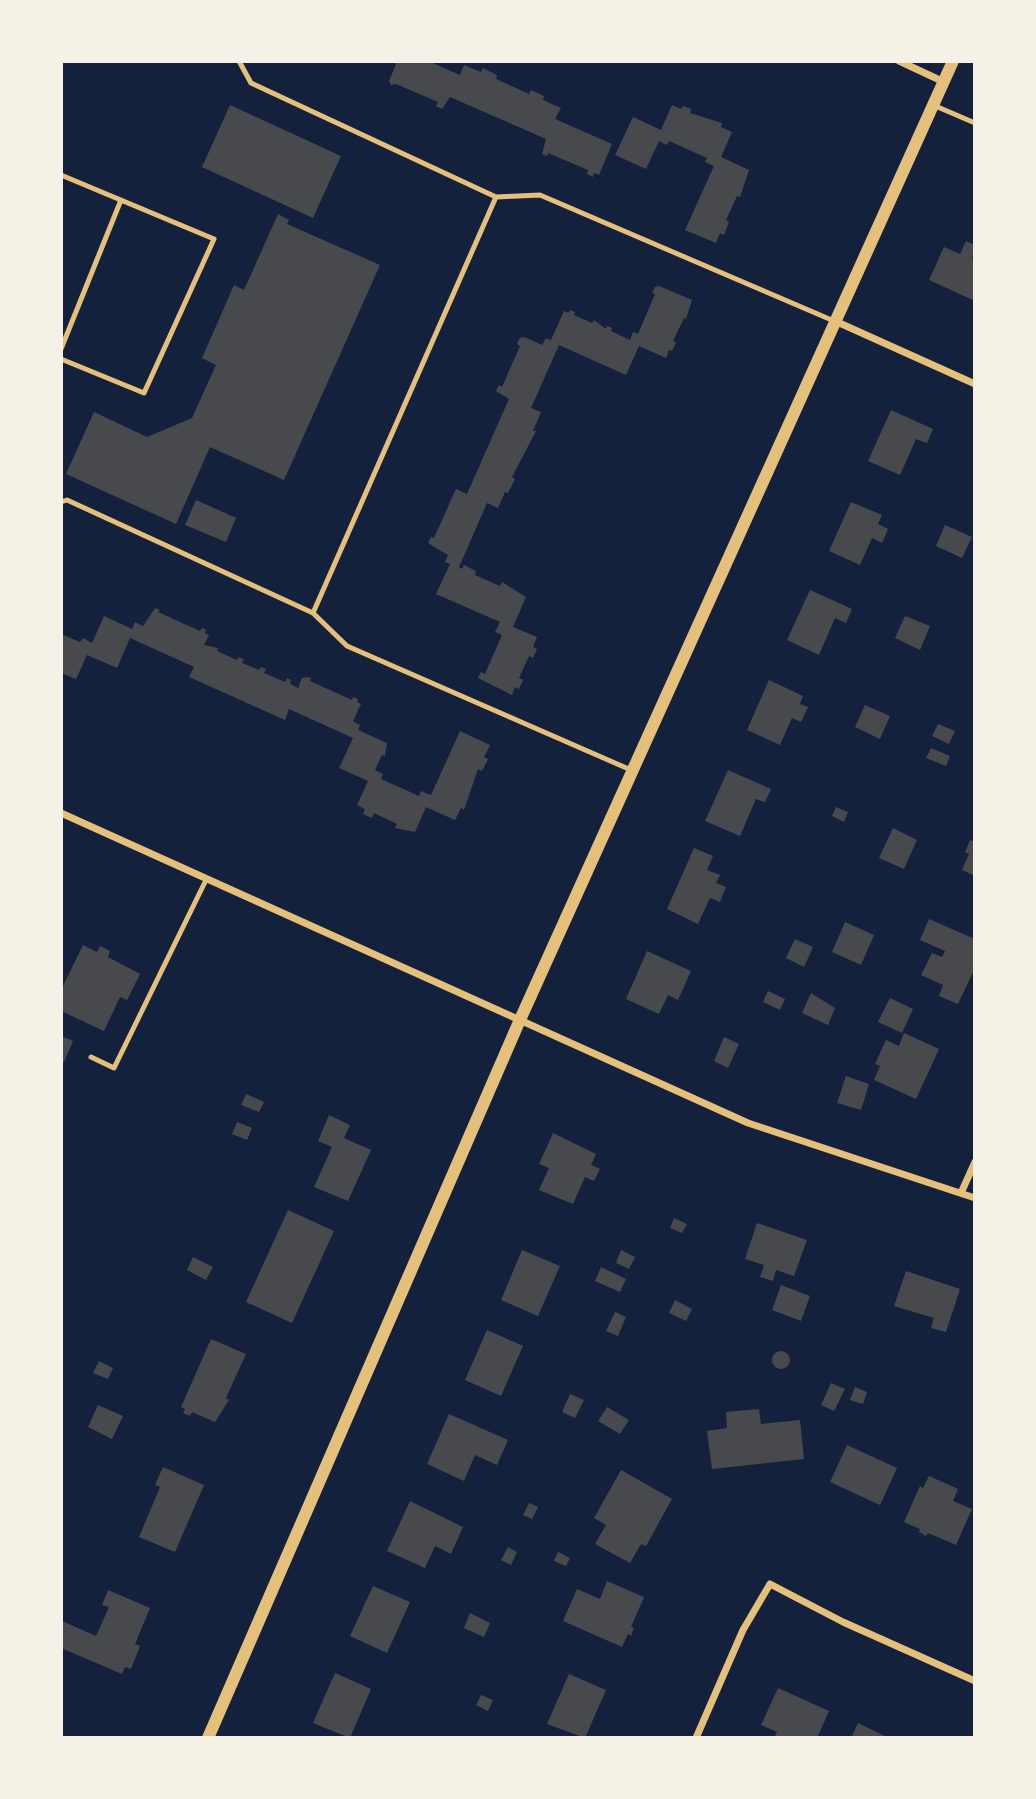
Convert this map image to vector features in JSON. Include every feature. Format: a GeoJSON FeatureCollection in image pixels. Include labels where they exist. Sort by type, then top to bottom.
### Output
{"type":"FeatureCollection","features":[{"type":"Feature","properties":{"kind":"street"},"geometry":{"type":"LineString","coordinates":[[899,61],[944,82]]}},
{"type":"Feature","properties":{"kind":"street"},"geometry":{"type":"LineString","coordinates":[[208,1738],[519,1022],[953,61]]}},
{"type":"Feature","properties":{"kind":"street"},"geometry":{"type":"LineString","coordinates":[[834,321],[975,384]]}},
{"type":"Feature","properties":{"kind":"street"},"geometry":{"type":"LineString","coordinates":[[61,813],[519,1022],[748,1123],[975,1198]]}},
{"type":"Feature","properties":{"kind":"street"},"geometry":{"type":"LineString","coordinates":[[961,1193],[975,1162]]}},
{"type":"Feature","properties":{"kind":"street"},"geometry":{"type":"LineString","coordinates":[[696,1738],[743,1630],[770,1584],[843,1622],[975,1681]]}},
{"type":"Feature","properties":{"kind":"lane"},"geometry":{"type":"LineString","coordinates":[[239,61],[251,83],[496,197],[540,195],[834,321]]}},
{"type":"Feature","properties":{"kind":"lane"},"geometry":{"type":"LineString","coordinates":[[933,105],[975,122]]}},
{"type":"Feature","properties":{"kind":"lane"},"geometry":{"type":"LineString","coordinates":[[61,175],[214,239],[144,393],[61,359]]}},
{"type":"Feature","properties":{"kind":"lane"},"geometry":{"type":"LineString","coordinates":[[313,613],[496,197]]}},
{"type":"Feature","properties":{"kind":"lane"},"geometry":{"type":"LineString","coordinates":[[61,349],[121,200]]}},
{"type":"Feature","properties":{"kind":"lane"},"geometry":{"type":"LineString","coordinates":[[61,502],[67,500],[313,613],[347,646],[632,771]]}},
{"type":"Feature","properties":{"kind":"lane"},"geometry":{"type":"LineString","coordinates":[[91,1057],[114,1068],[206,880]]}},
{"type":"Feature","properties":{"kind":"building"},"geometry":{"type":"Polygon","coordinates":[[[391,61],[428,61],[460,75],[464,65],[481,72],[483,68],[497,75],[496,79],[529,94],[531,90],[544,96],[543,100],[561,108],[555,119],[612,144],[599,175],[594,173],[593,177],[587,174],[588,170],[548,153],[547,156],[542,154],[546,139],[450,97],[442,109],[436,106],[438,102],[396,84],[391,85],[389,81],[396,64],[391,61]]]}},
{"type":"Feature","properties":{"kind":"building"},"geometry":{"type":"Polygon","coordinates":[[[230,105],[341,156],[313,218],[202,167],[230,105]]]}},
{"type":"Feature","properties":{"kind":"building"},"geometry":{"type":"Polygon","coordinates":[[[672,105],[681,109],[683,106],[691,109],[690,113],[722,123],[721,127],[732,132],[721,157],[749,170],[740,197],[737,196],[726,220],[729,222],[724,235],[720,233],[716,243],[685,230],[714,166],[705,162],[707,158],[669,141],[667,145],[659,141],[646,169],[615,155],[633,117],[661,130],[672,105]]]}},
{"type":"Feature","properties":{"kind":"building"},"geometry":{"type":"Polygon","coordinates":[[[278,214],[289,220],[287,224],[380,265],[284,480],[210,447],[176,524],[66,474],[94,412],[147,437],[192,418],[216,365],[202,358],[234,285],[244,290],[278,214]]]}},
{"type":"Feature","properties":{"kind":"building"},"geometry":{"type":"Polygon","coordinates":[[[966,241],[975,245],[972,259],[975,260],[975,301],[929,280],[944,247],[960,254],[966,241]]]}},
{"type":"Feature","properties":{"kind":"building"},"geometry":{"type":"Polygon","coordinates":[[[659,286],[692,300],[686,319],[684,318],[673,341],[676,342],[672,351],[669,350],[666,358],[639,346],[626,375],[559,345],[531,408],[541,412],[533,431],[536,431],[512,477],[515,479],[498,508],[487,503],[459,567],[462,569],[464,565],[476,571],[475,575],[500,586],[502,582],[526,597],[513,627],[537,637],[533,647],[537,649],[533,658],[529,656],[519,678],[523,680],[519,689],[515,687],[512,695],[478,678],[481,672],[485,674],[502,635],[495,632],[500,622],[436,594],[450,564],[445,562],[448,555],[428,543],[431,537],[434,538],[456,489],[467,494],[509,399],[496,391],[499,385],[502,387],[520,346],[517,344],[520,338],[524,337],[542,345],[546,338],[551,340],[564,311],[568,313],[570,310],[575,312],[574,315],[592,323],[594,320],[606,329],[607,326],[612,328],[611,331],[630,340],[633,332],[638,334],[655,294],[652,293],[655,287],[659,286]]]}},
{"type":"Feature","properties":{"kind":"building"},"geometry":{"type":"Polygon","coordinates":[[[891,410],[933,429],[927,443],[916,439],[900,475],[868,461],[891,410]]]}},
{"type":"Feature","properties":{"kind":"building"},"geometry":{"type":"Polygon","coordinates":[[[196,500],[236,518],[226,542],[185,525],[196,500]]]}},
{"type":"Feature","properties":{"kind":"building"},"geometry":{"type":"Polygon","coordinates":[[[851,502],[882,515],[878,524],[888,529],[882,543],[872,538],[860,565],[829,551],[851,502]]]}},
{"type":"Feature","properties":{"kind":"building"},"geometry":{"type":"Polygon","coordinates":[[[945,525],[972,537],[962,558],[936,546],[945,525]]]}},
{"type":"Feature","properties":{"kind":"building"},"geometry":{"type":"Polygon","coordinates":[[[810,590],[852,609],[846,623],[835,618],[819,655],[787,640],[810,590]]]}},
{"type":"Feature","properties":{"kind":"building"},"geometry":{"type":"Polygon","coordinates":[[[155,608],[160,610],[158,612],[200,631],[202,628],[206,630],[205,633],[209,635],[204,645],[218,648],[217,651],[237,660],[239,657],[244,659],[242,663],[259,670],[261,667],[266,669],[264,673],[285,682],[287,678],[291,680],[290,684],[298,688],[302,678],[311,678],[310,681],[352,700],[353,697],[358,699],[357,702],[361,704],[353,721],[360,725],[358,730],[387,743],[385,756],[382,755],[375,770],[383,774],[381,779],[419,796],[421,791],[431,795],[460,731],[490,745],[484,757],[488,759],[482,771],[478,769],[464,810],[461,808],[455,820],[426,807],[415,832],[395,828],[397,824],[374,813],[372,818],[363,814],[365,809],[357,805],[368,781],[339,768],[353,738],[289,709],[285,720],[189,677],[194,667],[130,638],[117,668],[87,655],[76,679],[61,673],[61,634],[80,642],[83,638],[92,643],[104,616],[132,629],[135,622],[143,626],[155,608]]]}},
{"type":"Feature","properties":{"kind":"building"},"geometry":{"type":"Polygon","coordinates":[[[905,616],[930,626],[920,650],[895,638],[905,616]]]}},
{"type":"Feature","properties":{"kind":"building"},"geometry":{"type":"Polygon","coordinates":[[[769,680],[803,696],[800,704],[808,707],[801,722],[792,718],[780,745],[747,730],[769,680]]]}},
{"type":"Feature","properties":{"kind":"building"},"geometry":{"type":"Polygon","coordinates":[[[865,705],[890,716],[880,739],[855,727],[865,705]]]}},
{"type":"Feature","properties":{"kind":"building"},"geometry":{"type":"Polygon","coordinates":[[[938,724],[955,731],[949,744],[932,736],[938,724]]]}},
{"type":"Feature","properties":{"kind":"building"},"geometry":{"type":"Polygon","coordinates":[[[931,748],[950,756],[946,766],[926,758],[931,748]]]}},
{"type":"Feature","properties":{"kind":"building"},"geometry":{"type":"Polygon","coordinates":[[[728,770],[771,789],[765,802],[756,799],[740,836],[705,821],[728,770]]]}},
{"type":"Feature","properties":{"kind":"building"},"geometry":{"type":"Polygon","coordinates":[[[836,807],[848,812],[844,822],[832,816],[836,807]]]}},
{"type":"Feature","properties":{"kind":"building"},"geometry":{"type":"Polygon","coordinates":[[[893,828],[917,840],[904,869],[879,858],[893,828]]]}},
{"type":"Feature","properties":{"kind":"building"},"geometry":{"type":"Polygon","coordinates":[[[970,840],[975,842],[975,876],[962,870],[969,854],[965,852],[970,840]]]}},
{"type":"Feature","properties":{"kind":"building"},"geometry":{"type":"Polygon","coordinates":[[[694,848],[713,856],[707,870],[720,875],[716,883],[726,887],[720,902],[710,898],[698,924],[667,909],[694,848]]]}},
{"type":"Feature","properties":{"kind":"building"},"geometry":{"type":"Polygon","coordinates":[[[929,919],[975,939],[975,968],[958,1004],[939,996],[943,985],[921,975],[932,953],[942,957],[945,951],[920,940],[929,919]]]}},
{"type":"Feature","properties":{"kind":"building"},"geometry":{"type":"Polygon","coordinates":[[[845,922],[874,935],[861,965],[832,952],[845,922]]]}},
{"type":"Feature","properties":{"kind":"building"},"geometry":{"type":"Polygon","coordinates":[[[795,939],[813,947],[804,967],[786,958],[795,939]]]}},
{"type":"Feature","properties":{"kind":"building"},"geometry":{"type":"Polygon","coordinates":[[[83,945],[97,952],[100,946],[110,951],[108,957],[140,974],[127,1000],[120,997],[104,1031],[61,1011],[61,990],[83,945]]]}},
{"type":"Feature","properties":{"kind":"building"},"geometry":{"type":"Polygon","coordinates":[[[647,951],[691,971],[678,1000],[668,995],[659,1014],[626,999],[647,951]]]}},
{"type":"Feature","properties":{"kind":"building"},"geometry":{"type":"Polygon","coordinates":[[[768,991],[785,999],[780,1010],[763,1002],[768,991]]]}},
{"type":"Feature","properties":{"kind":"building"},"geometry":{"type":"Polygon","coordinates":[[[811,993],[835,1008],[828,1025],[802,1013],[811,993]]]}},
{"type":"Feature","properties":{"kind":"building"},"geometry":{"type":"Polygon","coordinates":[[[890,998],[913,1009],[902,1033],[878,1022],[890,998]]]}},
{"type":"Feature","properties":{"kind":"building"},"geometry":{"type":"Polygon","coordinates":[[[904,1033],[939,1049],[916,1099],[874,1080],[880,1066],[875,1064],[886,1040],[899,1046],[904,1033]]]}},
{"type":"Feature","properties":{"kind":"building"},"geometry":{"type":"Polygon","coordinates":[[[61,1036],[73,1041],[64,1062],[61,1061],[61,1036]]]}},
{"type":"Feature","properties":{"kind":"building"},"geometry":{"type":"Polygon","coordinates":[[[724,1037],[739,1044],[728,1068],[714,1061],[724,1037]]]}},
{"type":"Feature","properties":{"kind":"building"},"geometry":{"type":"Polygon","coordinates":[[[846,1076],[869,1084],[861,1110],[837,1103],[846,1076]]]}},
{"type":"Feature","properties":{"kind":"building"},"geometry":{"type":"Polygon","coordinates":[[[246,1094],[264,1102],[259,1112],[241,1105],[246,1094]]]}},
{"type":"Feature","properties":{"kind":"building"},"geometry":{"type":"Polygon","coordinates":[[[329,1115],[350,1125],[344,1138],[371,1150],[348,1201],[314,1187],[332,1147],[318,1141],[329,1115]]]}},
{"type":"Feature","properties":{"kind":"building"},"geometry":{"type":"Polygon","coordinates":[[[237,1122],[252,1128],[247,1140],[232,1134],[237,1122]]]}},
{"type":"Feature","properties":{"kind":"building"},"geometry":{"type":"Polygon","coordinates":[[[553,1133],[596,1154],[591,1165],[600,1169],[594,1181],[585,1177],[573,1204],[539,1190],[549,1168],[539,1164],[553,1133]]]}},
{"type":"Feature","properties":{"kind":"building"},"geometry":{"type":"Polygon","coordinates":[[[288,1210],[334,1231],[292,1323],[246,1302],[288,1210]]]}},
{"type":"Feature","properties":{"kind":"building"},"geometry":{"type":"Polygon","coordinates":[[[674,1218],[687,1224],[682,1233],[670,1228],[674,1218]]]}},
{"type":"Feature","properties":{"kind":"building"},"geometry":{"type":"Polygon","coordinates":[[[757,1223],[807,1240],[794,1276],[776,1270],[773,1281],[760,1277],[764,1265],[745,1259],[757,1223]]]}},
{"type":"Feature","properties":{"kind":"building"},"geometry":{"type":"Polygon","coordinates":[[[522,1250],[560,1266],[538,1316],[501,1300],[522,1250]]]}},
{"type":"Feature","properties":{"kind":"building"},"geometry":{"type":"Polygon","coordinates":[[[621,1250],[635,1257],[629,1269],[616,1263],[621,1250]]]}},
{"type":"Feature","properties":{"kind":"building"},"geometry":{"type":"Polygon","coordinates":[[[193,1257],[213,1267],[206,1280],[187,1270],[193,1257]]]}},
{"type":"Feature","properties":{"kind":"building"},"geometry":{"type":"Polygon","coordinates":[[[601,1267],[626,1279],[620,1292],[595,1281],[601,1267]]]}},
{"type":"Feature","properties":{"kind":"building"},"geometry":{"type":"Polygon","coordinates":[[[906,1271],[960,1289],[946,1332],[931,1328],[934,1318],[894,1306],[906,1271]]]}},
{"type":"Feature","properties":{"kind":"building"},"geometry":{"type":"Polygon","coordinates":[[[781,1285],[810,1296],[801,1321],[772,1310],[781,1285]]]}},
{"type":"Feature","properties":{"kind":"building"},"geometry":{"type":"Polygon","coordinates":[[[675,1300],[692,1309],[686,1321],[669,1313],[675,1300]]]}},
{"type":"Feature","properties":{"kind":"building"},"geometry":{"type":"Polygon","coordinates":[[[615,1312],[626,1317],[618,1336],[606,1331],[615,1312]]]}},
{"type":"Feature","properties":{"kind":"building"},"geometry":{"type":"Polygon","coordinates":[[[487,1330],[523,1346],[501,1396],[465,1380],[487,1330]]]}},
{"type":"Feature","properties":{"kind":"building"},"geometry":{"type":"Polygon","coordinates":[[[211,1339],[246,1354],[226,1398],[229,1400],[215,1422],[192,1412],[190,1416],[183,1413],[185,1409],[181,1407],[211,1339]]]}},
{"type":"Feature","properties":{"kind":"building"},"geometry":{"type":"Polygon","coordinates":[[[781,1351],[787,1354],[790,1360],[787,1366],[781,1369],[775,1366],[772,1360],[775,1354],[781,1351]]]}},
{"type":"Feature","properties":{"kind":"building"},"geometry":{"type":"Polygon","coordinates":[[[99,1361],[113,1368],[108,1379],[93,1373],[99,1361]]]}},
{"type":"Feature","properties":{"kind":"building"},"geometry":{"type":"Polygon","coordinates":[[[831,1383],[845,1389],[834,1411],[821,1405],[831,1383]]]}},
{"type":"Feature","properties":{"kind":"building"},"geometry":{"type":"Polygon","coordinates":[[[855,1387],[867,1392],[863,1404],[850,1400],[855,1387]]]}},
{"type":"Feature","properties":{"kind":"building"},"geometry":{"type":"Polygon","coordinates":[[[570,1394],[584,1400],[575,1418],[562,1412],[570,1394]]]}},
{"type":"Feature","properties":{"kind":"building"},"geometry":{"type":"Polygon","coordinates":[[[98,1405],[123,1416],[112,1439],[88,1427],[98,1405]]]}},
{"type":"Feature","properties":{"kind":"building"},"geometry":{"type":"Polygon","coordinates":[[[607,1407],[629,1420],[620,1434],[598,1421],[607,1407]]]}},
{"type":"Feature","properties":{"kind":"building"},"geometry":{"type":"Polygon","coordinates":[[[759,1409],[761,1424],[800,1420],[804,1459],[712,1469],[707,1431],[727,1428],[726,1412],[759,1409]]]}},
{"type":"Feature","properties":{"kind":"building"},"geometry":{"type":"Polygon","coordinates":[[[449,1414],[508,1440],[497,1465],[475,1455],[464,1481],[427,1464],[449,1414]]]}},
{"type":"Feature","properties":{"kind":"building"},"geometry":{"type":"Polygon","coordinates":[[[847,1445],[897,1468],[880,1505],[830,1482],[847,1445]]]}},
{"type":"Feature","properties":{"kind":"building"},"geometry":{"type":"Polygon","coordinates":[[[163,1467],[204,1485],[175,1552],[139,1537],[160,1487],[155,1485],[163,1467]]]}},
{"type":"Feature","properties":{"kind":"building"},"geometry":{"type":"Polygon","coordinates":[[[621,1470],[672,1499],[646,1546],[641,1544],[630,1563],[595,1544],[606,1525],[594,1518],[621,1470]]]}},
{"type":"Feature","properties":{"kind":"building"},"geometry":{"type":"Polygon","coordinates":[[[929,1476],[958,1489],[953,1501],[972,1509],[956,1545],[928,1533],[926,1536],[919,1532],[920,1529],[904,1522],[920,1486],[923,1488],[929,1476]]]}},
{"type":"Feature","properties":{"kind":"building"},"geometry":{"type":"Polygon","coordinates":[[[410,1501],[463,1527],[451,1554],[435,1546],[425,1568],[387,1551],[410,1501]]]}},
{"type":"Feature","properties":{"kind":"building"},"geometry":{"type":"Polygon","coordinates":[[[529,1503],[538,1507],[532,1519],[523,1515],[529,1503]]]}},
{"type":"Feature","properties":{"kind":"building"},"geometry":{"type":"Polygon","coordinates":[[[508,1547],[517,1552],[511,1565],[501,1560],[508,1547]]]}},
{"type":"Feature","properties":{"kind":"building"},"geometry":{"type":"Polygon","coordinates":[[[558,1552],[570,1558],[566,1566],[554,1561],[558,1552]]]}},
{"type":"Feature","properties":{"kind":"building"},"geometry":{"type":"Polygon","coordinates":[[[607,1581],[644,1597],[631,1627],[634,1628],[631,1636],[628,1634],[622,1647],[563,1621],[577,1589],[600,1599],[607,1581]]]}},
{"type":"Feature","properties":{"kind":"building"},"geometry":{"type":"Polygon","coordinates":[[[373,1586],[410,1602],[387,1653],[350,1636],[373,1586]]]}},
{"type":"Feature","properties":{"kind":"building"},"geometry":{"type":"Polygon","coordinates":[[[108,1590],[150,1608],[135,1644],[140,1646],[131,1669],[125,1667],[122,1674],[61,1648],[62,1621],[96,1636],[109,1607],[102,1605],[108,1590]]]}},
{"type":"Feature","properties":{"kind":"building"},"geometry":{"type":"Polygon","coordinates":[[[470,1613],[490,1623],[484,1637],[464,1628],[470,1613]]]}},
{"type":"Feature","properties":{"kind":"building"},"geometry":{"type":"Polygon","coordinates":[[[335,1673],[371,1689],[350,1738],[313,1723],[335,1673]]]}},
{"type":"Feature","properties":{"kind":"building"},"geometry":{"type":"Polygon","coordinates":[[[569,1674],[606,1690],[585,1738],[547,1724],[569,1674]]]}},
{"type":"Feature","properties":{"kind":"building"},"geometry":{"type":"Polygon","coordinates":[[[778,1688],[829,1711],[817,1738],[774,1738],[777,1732],[761,1725],[778,1688]]]}},
{"type":"Feature","properties":{"kind":"building"},"geometry":{"type":"Polygon","coordinates":[[[481,1695],[493,1700],[488,1711],[476,1705],[481,1695]]]}},
{"type":"Feature","properties":{"kind":"building"},"geometry":{"type":"Polygon","coordinates":[[[858,1723],[889,1738],[851,1738],[858,1723]]]}}]}
